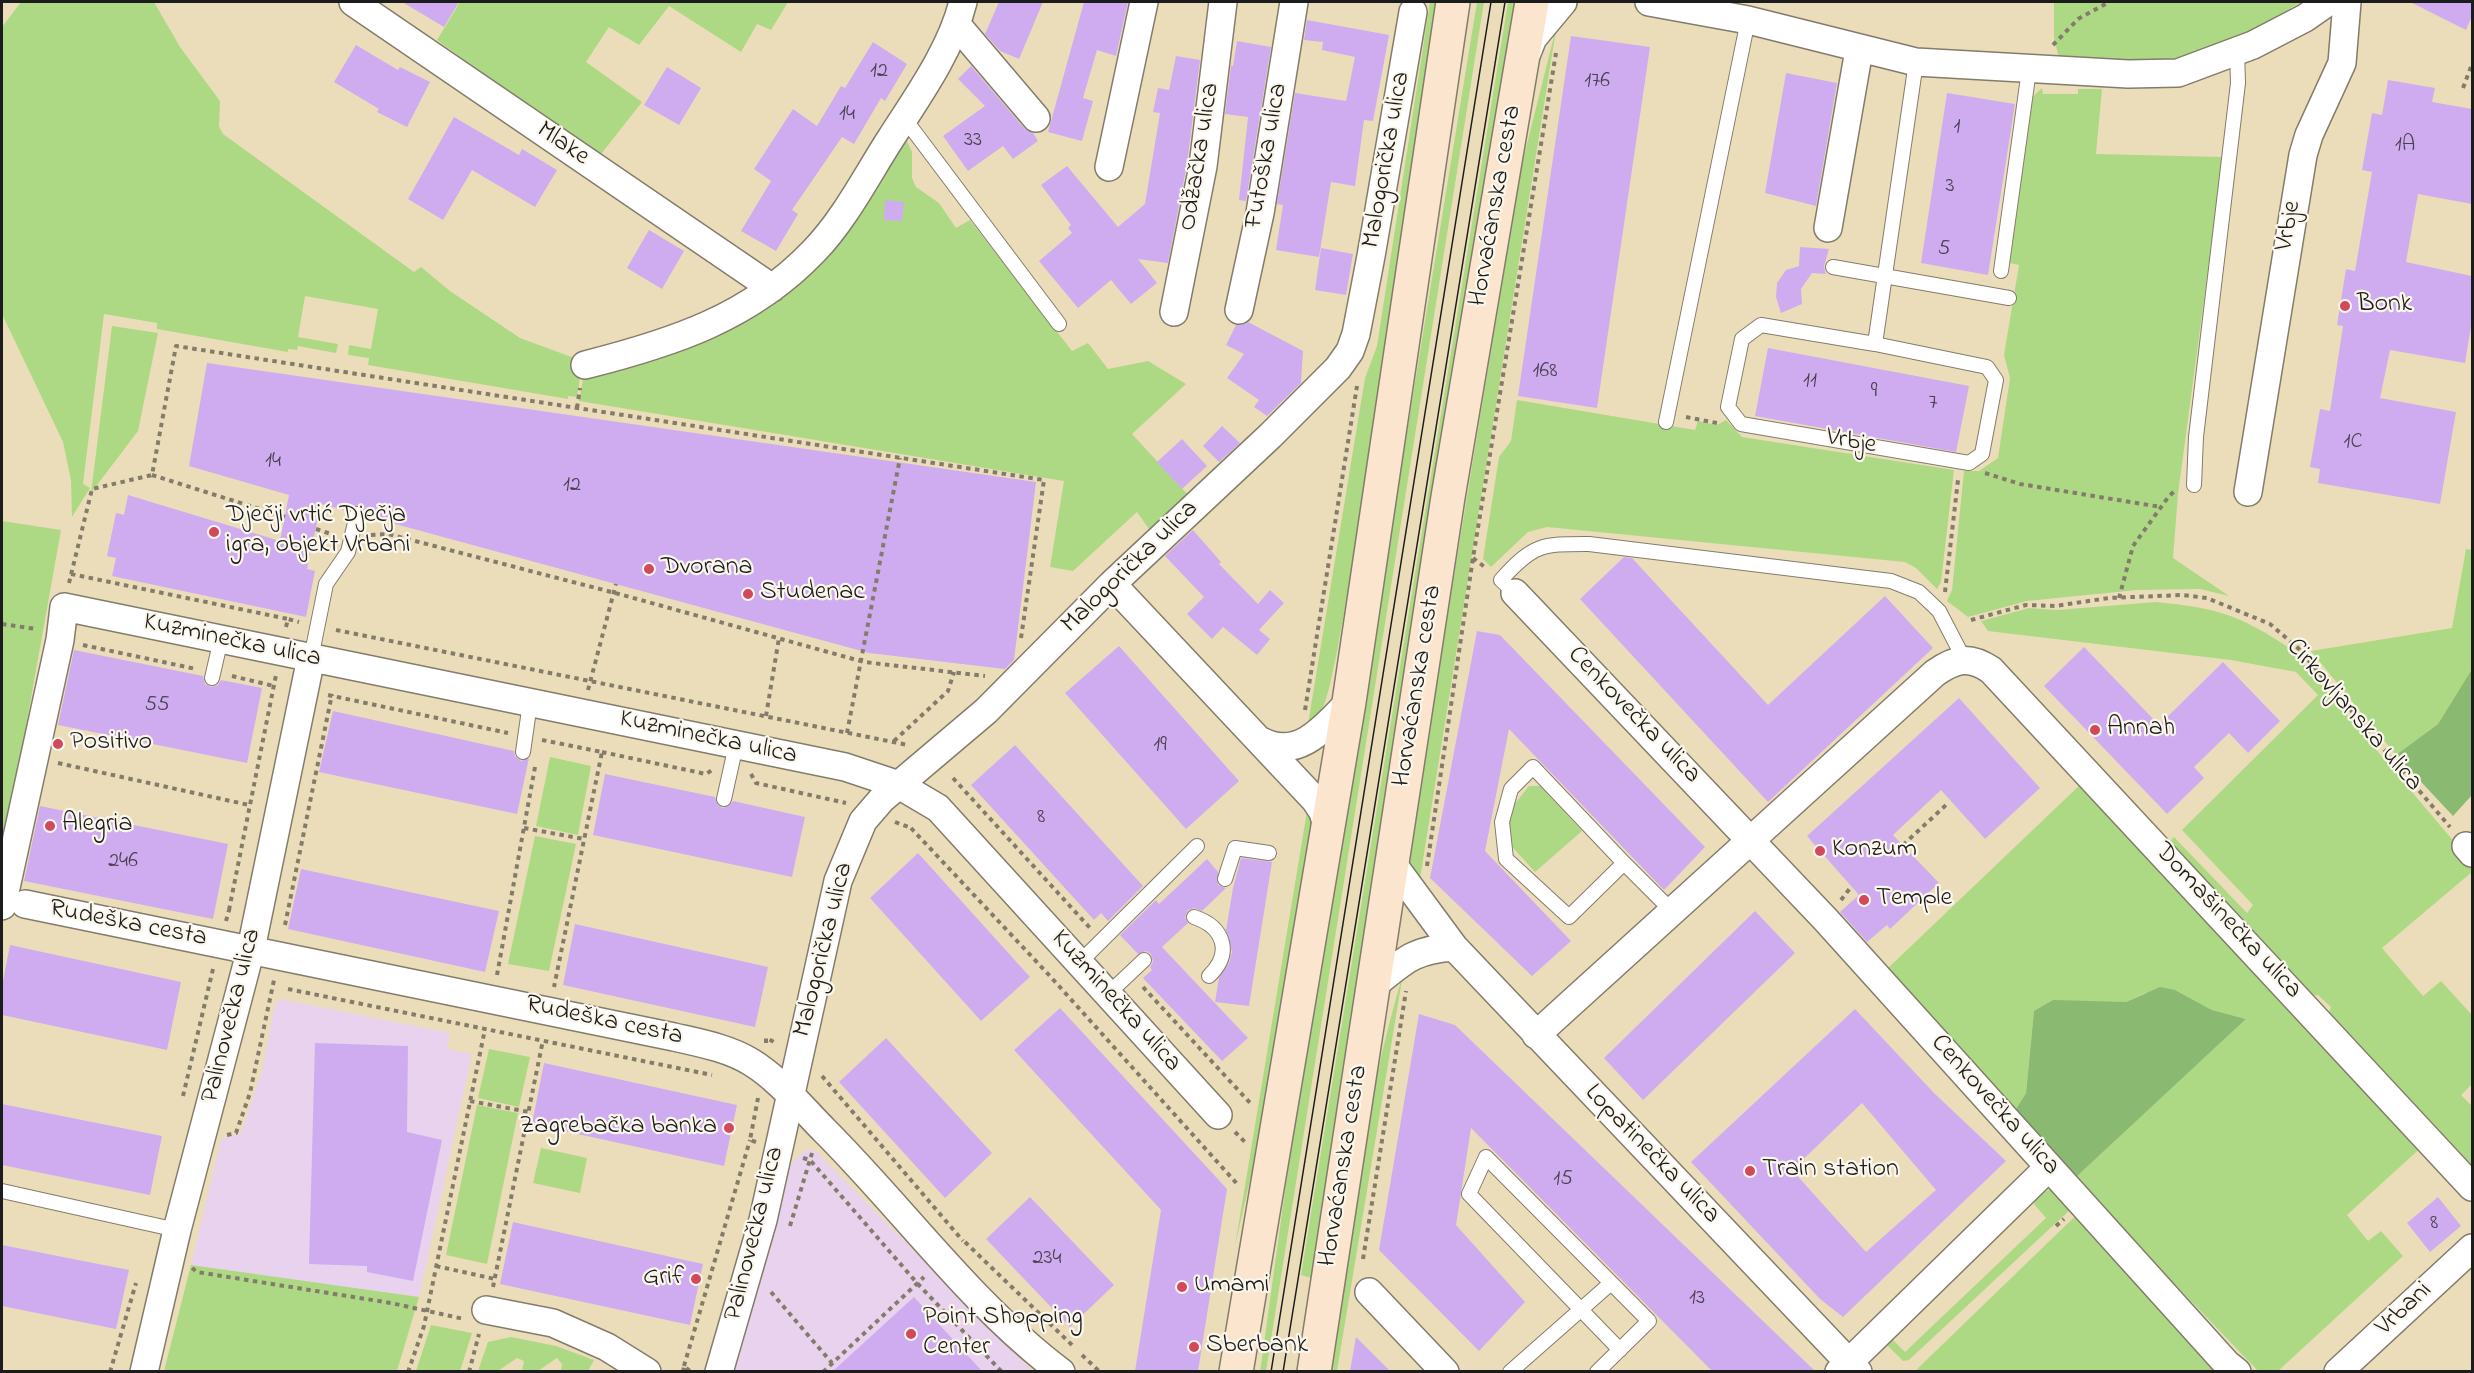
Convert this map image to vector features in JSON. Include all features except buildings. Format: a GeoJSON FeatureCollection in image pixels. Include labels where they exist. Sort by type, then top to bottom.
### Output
{"type":"FeatureCollection","features":[{"type":"Feature","properties":{"kind":"street","name":"Mlake"},"geometry":{"type":"LineString","coordinates":[[353,2],[772,288]]}},
{"type":"Feature","properties":{"kind":"street"},"geometry":{"type":"LineString","coordinates":[[1109,167],[1143,2]]}},
{"type":"Feature","properties":{"kind":"street","name":"Odžačka ulica"},"geometry":{"type":"LineString","coordinates":[[1174,312],[1203,166],[1223,2]]}},
{"type":"Feature","properties":{"kind":"street","name":"Futoška ulica"},"geometry":{"type":"LineString","coordinates":[[1239,310],[1260,213],[1294,2]]}},
{"type":"Feature","properties":{"kind":"street","name":"Horvaćanska cesta"},"geometry":{"type":"LineString","coordinates":[[1314,1371],[1448,497],[1532,2]]}},
{"type":"Feature","properties":{"kind":"street"},"geometry":{"type":"LineString","coordinates":[[1521,65],[1533,38],[1563,2]]}},
{"type":"Feature","properties":{"kind":"street"},"geometry":{"type":"LineString","coordinates":[[1649,2],[1748,21],[1859,50],[1916,62],[2029,70],[2178,74],[2237,51],[2305,18],[2328,2]]}},
{"type":"Feature","properties":{"kind":"street","name":"Vrbje"},"geometry":{"type":"LineString","coordinates":[[2248,492],[2303,155],[2309,135],[2342,63],[2347,2]]}},
{"type":"Feature","properties":{"kind":"street"},"geometry":{"type":"LineString","coordinates":[[1236,1371],[1349,702],[1451,4]]}},
{"type":"Feature","properties":{"kind":"street","name":"Malogorička ulica"},"geometry":{"type":"LineString","coordinates":[[791,1096],[838,881],[851,845],[870,811],[986,711],[1113,584],[1270,436],[1338,368],[1350,351],[1356,334],[1371,256],[1413,12]]}},
{"type":"Feature","properties":{"kind":"street"},"geometry":{"type":"LineString","coordinates":[[585,365],[687,336],[740,311],[772,288],[814,251],[831,230],[904,118],[960,14],[1036,118]]}},
{"type":"Feature","properties":{"kind":"street"},"geometry":{"type":"LineString","coordinates":[[1828,228],[1859,50]]}},
{"type":"Feature","properties":{"kind":"street"},"geometry":{"type":"LineString","coordinates":[[1113,584],[1315,800],[1323,812],[1328,830]]}},
{"type":"Feature","properties":{"kind":"street","name":"Cenkovečka ulica"},"geometry":{"type":"LineString","coordinates":[[1515,593],[1751,840],[2227,1364],[2237,1371]]}},
{"type":"Feature","properties":{"kind":"street"},"geometry":{"type":"LineString","coordinates":[[13,905],[34,758],[60,640],[64,607]]}},
{"type":"Feature","properties":{"kind":"street","name":"Kuzminečka ulica"},"geometry":{"type":"LineString","coordinates":[[64,607],[581,713],[733,757],[845,767],[898,785],[932,803],[1218,1115]]}},
{"type":"Feature","properties":{"kind":"street","name":"Palinovečka ulica"},"geometry":{"type":"LineString","coordinates":[[144,1371],[177,1230],[251,949],[311,658]]}},
{"type":"Feature","properties":{"kind":"street"},"geometry":{"type":"LineString","coordinates":[[1536,1035],[1671,910],[1935,673],[1954,661],[1971,660]]}},
{"type":"Feature","properties":{"kind":"street","name":"Domašinečka ulica"},"geometry":{"type":"LineString","coordinates":[[1971,660],[1990,670],[2141,829],[2472,1187]]}},
{"type":"Feature","properties":{"kind":"street"},"geometry":{"type":"LineString","coordinates":[[1261,741],[1272,747],[1288,748],[1303,743],[1322,731],[1349,702]]}},
{"type":"Feature","properties":{"kind":"street","name":"Lopatinečka ulica"},"geometry":{"type":"LineString","coordinates":[[1392,863],[1454,947],[1849,1368],[2049,1167]]}},
{"type":"Feature","properties":{"kind":"street","name":"Rudeška cesta"},"geometry":{"type":"LineString","coordinates":[[13,905],[251,949],[722,1049],[751,1062],[791,1096],[1026,1345],[1060,1371]]}},
{"type":"Feature","properties":{"kind":"street"},"geometry":{"type":"LineString","coordinates":[[1374,985],[1412,955],[1427,949],[1454,947]]}},
{"type":"Feature","properties":{"kind":"street","name":"Palinovečka ulica"},"geometry":{"type":"LineString","coordinates":[[719,1371],[763,1220],[791,1096]]}},
{"type":"Feature","properties":{"kind":"street","name":"Vrbani"},"geometry":{"type":"LineString","coordinates":[[2338,1371],[2472,1248]]}},
{"type":"Feature","properties":{"kind":"street"},"geometry":{"type":"LineString","coordinates":[[1369,1292],[1445,1371]]}},
{"type":"Feature","properties":{"kind":"street"},"geometry":{"type":"LineString","coordinates":[[484,1317],[553,1323],[607,1347],[647,1371]]}},
{"type":"Feature","properties":{"kind":"lane"},"geometry":{"type":"LineString","coordinates":[[1667,418],[1748,21]]}},
{"type":"Feature","properties":{"kind":"lane"},"geometry":{"type":"LineString","coordinates":[[2195,480],[2196,437],[2238,83],[2237,51]]}},
{"type":"Feature","properties":{"kind":"lane"},"geometry":{"type":"LineString","coordinates":[[1875,344],[1916,62]]}},
{"type":"Feature","properties":{"kind":"lane"},"geometry":{"type":"LineString","coordinates":[[2001,271],[2029,70]]}},
{"type":"Feature","properties":{"kind":"lane"},"geometry":{"type":"LineString","coordinates":[[904,118],[1059,324]]}},
{"type":"Feature","properties":{"kind":"lane"},"geometry":{"type":"LineString","coordinates":[[1833,267],[2009,298]]}},
{"type":"Feature","properties":{"kind":"lane"},"geometry":{"type":"LineString","coordinates":[[1733,414],[1728,407],[1742,339],[1761,324],[1987,367],[1996,380],[1982,454],[1969,463],[1960,462]]}},
{"type":"Feature","properties":{"kind":"lane","name":"Vrbje"},"geometry":{"type":"LineString","coordinates":[[1733,414],[1741,424],[1960,462]]}},
{"type":"Feature","properties":{"kind":"lane"},"geometry":{"type":"LineString","coordinates":[[311,658],[326,584],[348,552],[357,514]]}},
{"type":"Feature","properties":{"kind":"lane"},"geometry":{"type":"LineString","coordinates":[[1515,593],[1501,580],[1519,560],[1547,544],[1589,544],[1891,581],[1919,592],[1936,608],[1971,660]]}},
{"type":"Feature","properties":{"kind":"lane"},"geometry":{"type":"LineString","coordinates":[[212,678],[221,639]]}},
{"type":"Feature","properties":{"kind":"lane"},"geometry":{"type":"LineString","coordinates":[[523,753],[530,703]]}},
{"type":"Feature","properties":{"kind":"lane"},"geometry":{"type":"LineString","coordinates":[[724,799],[733,757]]}},
{"type":"Feature","properties":{"kind":"lane"},"geometry":{"type":"LineString","coordinates":[[1624,863],[1569,917],[1506,859],[1502,822],[1511,789],[1533,767],[1671,910]]}},
{"type":"Feature","properties":{"kind":"lane"},"geometry":{"type":"LineString","coordinates":[[1079,963],[1197,846]]}},
{"type":"Feature","properties":{"kind":"lane"},"geometry":{"type":"LineString","coordinates":[[1225,879],[1235,848],[1269,853]]}},
{"type":"Feature","properties":{"kind":"lane"},"geometry":{"type":"LineString","coordinates":[[1194,917],[1213,925],[1222,943],[1218,965],[1209,976]]}},
{"type":"Feature","properties":{"kind":"lane"},"geometry":{"type":"LineString","coordinates":[[1108,994],[1144,960]]}},
{"type":"Feature","properties":{"kind":"lane"},"geometry":{"type":"LineString","coordinates":[[1597,1371],[1620,1350],[1649,1322],[1486,1157],[1469,1194],[1620,1350]]}},
{"type":"Feature","properties":{"kind":"lane"},"geometry":{"type":"LineString","coordinates":[[2,1191],[177,1230]]}},
{"type":"Feature","properties":{"kind":"lane"},"geometry":{"type":"LineString","coordinates":[[1510,1371],[1582,1311],[1611,1283]]}},
{"type":"Feature","properties":{"kind":"path"},"geometry":{"type":"LineString","coordinates":[[2052,55],[2053,46],[2078,19],[2109,2]]}},
{"type":"Feature","properties":{"kind":"path"},"geometry":{"type":"LineString","coordinates":[[1426,873],[1473,558],[1558,43]]}},
{"type":"Feature","properties":{"kind":"path"},"geometry":{"type":"LineString","coordinates":[[2463,87],[2472,64]]}},
{"type":"Feature","properties":{"kind":"path"},"geometry":{"type":"LineString","coordinates":[[152,476],[176,346],[640,421],[1044,480],[1020,647]]}},
{"type":"Feature","properties":{"kind":"path"},"geometry":{"type":"LineString","coordinates":[[1667,418],[1717,423],[1733,414]]}},
{"type":"Feature","properties":{"kind":"path"},"geometry":{"type":"LineString","coordinates":[[847,733],[859,661],[900,458]]}},
{"type":"Feature","properties":{"kind":"path"},"geometry":{"type":"LineString","coordinates":[[1936,608],[1946,592],[1960,462]]}},
{"type":"Feature","properties":{"kind":"path"},"geometry":{"type":"LineString","coordinates":[[1979,471],[2020,484],[2161,507]]}},
{"type":"Feature","properties":{"kind":"path"},"geometry":{"type":"LineString","coordinates":[[64,607],[92,489],[152,476],[285,517]]}},
{"type":"Feature","properties":{"kind":"path"},"geometry":{"type":"LineString","coordinates":[[2119,598],[2133,546],[2169,496],[2195,480]]}},
{"type":"Feature","properties":{"kind":"path"},"geometry":{"type":"LineString","coordinates":[[316,529],[339,537],[388,534],[615,593],[859,661],[988,676]]}},
{"type":"Feature","properties":{"kind":"path"},"geometry":{"type":"LineString","coordinates":[[71,574],[912,746]]}},
{"type":"Feature","properties":{"kind":"path"},"geometry":{"type":"LineString","coordinates":[[574,747],[616,584]]}},
{"type":"Feature","properties":{"kind":"path","name":"Cirkovljanska ulica"},"geometry":{"type":"LineString","coordinates":[[1971,620],[2026,605],[2055,606],[2109,598],[2182,595],[2207,598],[2270,624],[2298,648],[2469,850]]}},
{"type":"Feature","properties":{"kind":"path"},"geometry":{"type":"LineString","coordinates":[[228,910],[288,619]]}},
{"type":"Feature","properties":{"kind":"path"},"geometry":{"type":"LineString","coordinates":[[2,624],[39,630],[60,640]]}},
{"type":"Feature","properties":{"kind":"path"},"geometry":{"type":"LineString","coordinates":[[766,716],[779,638]]}},
{"type":"Feature","properties":{"kind":"path"},"geometry":{"type":"LineString","coordinates":[[894,742],[948,691],[954,672]]}},
{"type":"Feature","properties":{"kind":"path"},"geometry":{"type":"LineString","coordinates":[[285,925],[332,695]]}},
{"type":"Feature","properties":{"kind":"path"},"geometry":{"type":"LineString","coordinates":[[538,751],[541,740],[706,774],[733,757],[750,773],[756,783],[841,801],[911,828],[1049,975],[1239,1186]]}},
{"type":"Feature","properties":{"kind":"path"},"geometry":{"type":"LineString","coordinates":[[553,990],[602,752]]}},
{"type":"Feature","properties":{"kind":"path"},"geometry":{"type":"LineString","coordinates":[[34,758],[249,805]]}},
{"type":"Feature","properties":{"kind":"path"},"geometry":{"type":"LineString","coordinates":[[496,978],[536,762]]}},
{"type":"Feature","properties":{"kind":"path"},"geometry":{"type":"LineString","coordinates":[[911,828],[953,778],[948,771]]}},
{"type":"Feature","properties":{"kind":"path"},"geometry":{"type":"LineString","coordinates":[[1903,845],[1946,805]]}},
{"type":"Feature","properties":{"kind":"path"},"geometry":{"type":"LineString","coordinates":[[524,828],[584,839]]}},
{"type":"Feature","properties":{"kind":"path"},"geometry":{"type":"LineString","coordinates":[[1362,1262],[1407,987]]}},
{"type":"Feature","properties":{"kind":"path"},"geometry":{"type":"LineString","coordinates":[[288,989],[721,1077]]}},
{"type":"Feature","properties":{"kind":"path"},"geometry":{"type":"LineString","coordinates":[[408,1371],[427,1310],[485,1029]]}},
{"type":"Feature","properties":{"kind":"path"},"geometry":{"type":"LineString","coordinates":[[469,1371],[495,1279],[543,1040]]}},
{"type":"Feature","properties":{"kind":"path"},"geometry":{"type":"LineString","coordinates":[[470,1101],[529,1112]]}},
{"type":"Feature","properties":{"kind":"path"},"geometry":{"type":"LineString","coordinates":[[691,1371],[684,1369],[750,1140]]}},
{"type":"Feature","properties":{"kind":"path"},"geometry":{"type":"LineString","coordinates":[[964,1242],[1100,1371]]}},
{"type":"Feature","properties":{"kind":"path"},"geometry":{"type":"LineString","coordinates":[[187,1265],[197,1272],[427,1310],[484,1317]]}},
{"type":"Feature","properties":{"kind":"path"},"geometry":{"type":"LineString","coordinates":[[436,1266],[495,1279]]}},
{"type":"Feature","properties":{"kind":"path"},"geometry":{"type":"LineString","coordinates":[[823,1371],[918,1283],[1002,1371]]}},
{"type":"Feature","properties":{"kind":"path"},"geometry":{"type":"LineString","coordinates":[[771,1292],[832,1364]]}},
{"type":"Feature","properties":{"kind":"shaded area"},"geometry":{"type":"Polygon","coordinates":[[[280,999],[450,1033],[447,1049],[472,1054],[419,1297],[191,1265],[221,1139],[241,1133],[262,1070],[275,1004],[280,999]]]}},
{"type":"Feature","properties":{"kind":"shaded area"},"geometry":{"type":"Polygon","coordinates":[[[806,1150],[816,1151],[1032,1371],[726,1372],[785,1172],[806,1150]]]}},
{"type":"Feature","properties":{"kind":"green space"},"geometry":{"type":"Polygon","coordinates":[[[21,2],[154,2],[180,47],[220,101],[219,126],[223,134],[414,272],[421,267],[450,291],[520,338],[577,359],[582,364],[577,397],[568,396],[568,399],[368,365],[369,358],[348,355],[349,345],[371,349],[378,309],[305,296],[298,337],[338,344],[336,353],[298,346],[297,350],[288,349],[288,352],[157,329],[157,323],[104,314],[83,484],[90,488],[72,517],[71,480],[63,442],[2,314],[2,27],[21,2]]]}},
{"type":"Feature","properties":{"kind":"green space"},"geometry":{"type":"Polygon","coordinates":[[[460,2],[788,2],[771,30],[757,24],[741,52],[669,6],[639,45],[609,27],[586,62],[642,102],[598,158],[437,40],[460,2]]]}},
{"type":"Feature","properties":{"kind":"green space"},"geometry":{"type":"Polygon","coordinates":[[[1430,2],[1443,2],[1397,320],[1336,657],[1323,706],[1314,723],[1307,730],[1365,378],[1377,346],[1430,2]]]}},
{"type":"Feature","properties":{"kind":"green space"},"geometry":{"type":"Polygon","coordinates":[[[1477,2],[1484,2],[1266,1371],[1260,1372],[1295,1119],[1477,2]]]}},
{"type":"Feature","properties":{"kind":"green space"},"geometry":{"type":"Polygon","coordinates":[[[1508,2],[1518,2],[1314,1279],[1301,1275],[1508,2]]]}},
{"type":"Feature","properties":{"kind":"green space"},"geometry":{"type":"Polygon","coordinates":[[[2054,2],[2301,2],[2237,40],[2182,60],[2153,62],[2059,59],[2054,37],[2054,2]]]}},
{"type":"Feature","properties":{"kind":"green space"},"geometry":{"type":"Polygon","coordinates":[[[1557,24],[1418,891],[1407,869],[1408,856],[1521,168],[1557,24]]]}},
{"type":"Feature","properties":{"kind":"green space"},"geometry":{"type":"Polygon","coordinates":[[[2042,88],[2043,94],[2078,94],[2078,89],[2102,89],[2096,154],[2223,157],[2178,494],[2173,558],[2229,596],[2200,589],[2137,590],[2027,601],[1968,617],[1947,601],[1952,590],[1964,471],[1979,471],[1998,458],[2010,378],[2004,355],[2019,265],[2005,262],[2028,101],[2042,88]]]}},
{"type":"Feature","properties":{"kind":"green space"},"geometry":{"type":"Polygon","coordinates":[[[906,139],[912,152],[912,178],[916,187],[939,203],[956,228],[970,220],[1072,351],[1088,343],[1108,369],[1148,361],[1186,384],[1132,434],[1191,498],[1151,532],[1137,512],[1073,571],[1050,567],[1064,481],[579,401],[585,368],[732,322],[906,139]]]}},
{"type":"Feature","properties":{"kind":"green space"},"geometry":{"type":"Polygon","coordinates":[[[112,326],[158,333],[138,431],[91,493],[112,326]]]}},
{"type":"Feature","properties":{"kind":"green space"},"geometry":{"type":"Polygon","coordinates":[[[1517,400],[1695,430],[1698,421],[1717,425],[1726,420],[1742,437],[1954,470],[1941,582],[1937,589],[1916,568],[1905,562],[1547,527],[1528,532],[1491,567],[1483,559],[1499,457],[1511,441],[1517,400]]]}},
{"type":"Feature","properties":{"kind":"green space"},"geometry":{"type":"Polygon","coordinates":[[[2,521],[61,530],[25,732],[2,841],[2,521]]]}},
{"type":"Feature","properties":{"kind":"green space"},"geometry":{"type":"Polygon","coordinates":[[[2466,549],[2472,550],[2472,669],[2438,724],[2396,755],[2311,651],[2452,628],[2466,549]]]}},
{"type":"Feature","properties":{"kind":"green space"},"geometry":{"type":"Polygon","coordinates":[[[2156,602],[2196,607],[2228,615],[2257,628],[2291,649],[2472,863],[2472,872],[2382,948],[2423,996],[2441,981],[2472,1015],[2472,1084],[2461,1095],[2472,1106],[2472,1173],[2327,1017],[2331,1007],[2318,995],[2308,996],[2167,844],[2174,837],[2247,913],[2253,905],[2182,830],[2318,695],[2296,672],[2231,660],[1988,631],[1981,621],[2029,608],[2057,610],[2156,602]]]}},
{"type":"Feature","properties":{"kind":"green space"},"geometry":{"type":"Polygon","coordinates":[[[2472,669],[2472,795],[2453,816],[2396,755],[2438,724],[2472,669]]]}},
{"type":"Feature","properties":{"kind":"green space"},"geometry":{"type":"Polygon","coordinates":[[[550,757],[591,766],[578,835],[536,826],[550,757]]]}},
{"type":"Feature","properties":{"kind":"green space"},"geometry":{"type":"Polygon","coordinates":[[[2083,782],[2425,1144],[2347,1215],[2368,1241],[2381,1231],[2403,1256],[2278,1371],[2258,1371],[2074,1179],[2246,1019],[2212,1010],[2175,990],[2145,993],[2126,1002],[2096,1003],[2034,1011],[2026,1093],[2016,1109],[1887,969],[2083,782]]]}},
{"type":"Feature","properties":{"kind":"green space"},"geometry":{"type":"Polygon","coordinates":[[[1529,786],[1540,786],[1582,831],[1535,872],[1507,841],[1509,811],[1529,786]]]}},
{"type":"Feature","properties":{"kind":"green space"},"geometry":{"type":"Polygon","coordinates":[[[1307,811],[1315,831],[1272,1084],[1235,1246],[1307,811]]]}},
{"type":"Feature","properties":{"kind":"green space"},"geometry":{"type":"Polygon","coordinates":[[[535,836],[576,844],[549,971],[508,964],[535,836]]]}},
{"type":"Feature","properties":{"kind":"green space"},"geometry":{"type":"Polygon","coordinates":[[[1403,974],[1337,1371],[1328,1372],[1368,1121],[1389,1023],[1403,974]]]}},
{"type":"Feature","properties":{"kind":"green space"},"geometry":{"type":"Polygon","coordinates":[[[2160,987],[2175,990],[2212,1010],[2246,1019],[2074,1179],[2016,1109],[2026,1093],[2034,1011],[2053,1000],[2126,1002],[2160,987]]]}},
{"type":"Feature","properties":{"kind":"green space"},"geometry":{"type":"Polygon","coordinates":[[[489,1049],[530,1057],[519,1107],[478,1098],[489,1049]]]}},
{"type":"Feature","properties":{"kind":"green space"},"geometry":{"type":"Polygon","coordinates":[[[477,1105],[518,1113],[487,1264],[446,1255],[477,1105]]]}},
{"type":"Feature","properties":{"kind":"green space"},"geometry":{"type":"Polygon","coordinates":[[[541,1148],[587,1158],[580,1193],[533,1183],[541,1148]]]}},
{"type":"Feature","properties":{"kind":"green space"},"geometry":{"type":"Polygon","coordinates":[[[2056,1187],[2074,1206],[1909,1360],[1903,1361],[1886,1344],[1892,1339],[1905,1352],[2046,1218],[2034,1204],[2043,1193],[2056,1187]]]}},
{"type":"Feature","properties":{"kind":"green space"},"geometry":{"type":"Polygon","coordinates":[[[2080,1212],[2223,1372],[1914,1372],[2065,1226],[2080,1212]]]}},
{"type":"Feature","properties":{"kind":"green space"},"geometry":{"type":"Polygon","coordinates":[[[191,1265],[419,1297],[397,1371],[164,1371],[191,1265]]]}},
{"type":"Feature","properties":{"kind":"green space"},"geometry":{"type":"Polygon","coordinates":[[[431,1325],[472,1333],[460,1371],[416,1371],[431,1325]]]}},
{"type":"Feature","properties":{"kind":"green space"},"geometry":{"type":"Polygon","coordinates":[[[511,1337],[556,1346],[594,1360],[588,1371],[561,1371],[562,1364],[557,1358],[538,1371],[522,1371],[524,1361],[517,1358],[498,1371],[478,1371],[488,1342],[511,1337]]]}},
{"type":"Feature","properties":{"kind":"tram line"},"geometry":{"type":"LineString","coordinates":[[1271,1372],[1491,2]]}},
{"type":"Feature","properties":{"kind":"tram line"},"geometry":{"type":"LineString","coordinates":[[1283,1372],[1505,2]]}},
{"type":"Feature","properties":{"kind":"place","name":"Bonk"},"geometry":{"type":"Point","coordinates":[2345,306]}},
{"type":"Feature","properties":{"kind":"place","name":"Dječji vrtić Dječja igra, objekt Vrbani"},"geometry":{"type":"Point","coordinates":[214,532]}},
{"type":"Feature","properties":{"kind":"place","name":"Dvorana"},"geometry":{"type":"Point","coordinates":[649,569]}},
{"type":"Feature","properties":{"kind":"place","name":"Studenac"},"geometry":{"type":"Point","coordinates":[748,594]}},
{"type":"Feature","properties":{"kind":"place","name":"Annah"},"geometry":{"type":"Point","coordinates":[2095,730]}},
{"type":"Feature","properties":{"kind":"place","name":"Positivo"},"geometry":{"type":"Point","coordinates":[58,744]}},
{"type":"Feature","properties":{"kind":"place","name":"Alegria"},"geometry":{"type":"Point","coordinates":[50,826]}},
{"type":"Feature","properties":{"kind":"place","name":"Konzum"},"geometry":{"type":"Point","coordinates":[1820,851]}},
{"type":"Feature","properties":{"kind":"place","name":"Temple"},"geometry":{"type":"Point","coordinates":[1864,900]}},
{"type":"Feature","properties":{"kind":"place","name":"Zagrebačka banka"},"geometry":{"type":"Point","coordinates":[729,1128]}},
{"type":"Feature","properties":{"kind":"place","name":"Train station"},"geometry":{"type":"Point","coordinates":[1750,1171]}},
{"type":"Feature","properties":{"kind":"place","name":"Grif"},"geometry":{"type":"Point","coordinates":[696,1279]}},
{"type":"Feature","properties":{"kind":"place","name":"Umami"},"geometry":{"type":"Point","coordinates":[1182,1287]}},
{"type":"Feature","properties":{"kind":"place","name":"Point Shopping Center"},"geometry":{"type":"Point","coordinates":[911,1334]}},
{"type":"Feature","properties":{"kind":"place","name":"Sberbank"},"geometry":{"type":"Point","coordinates":[1194,1347]}}]}
